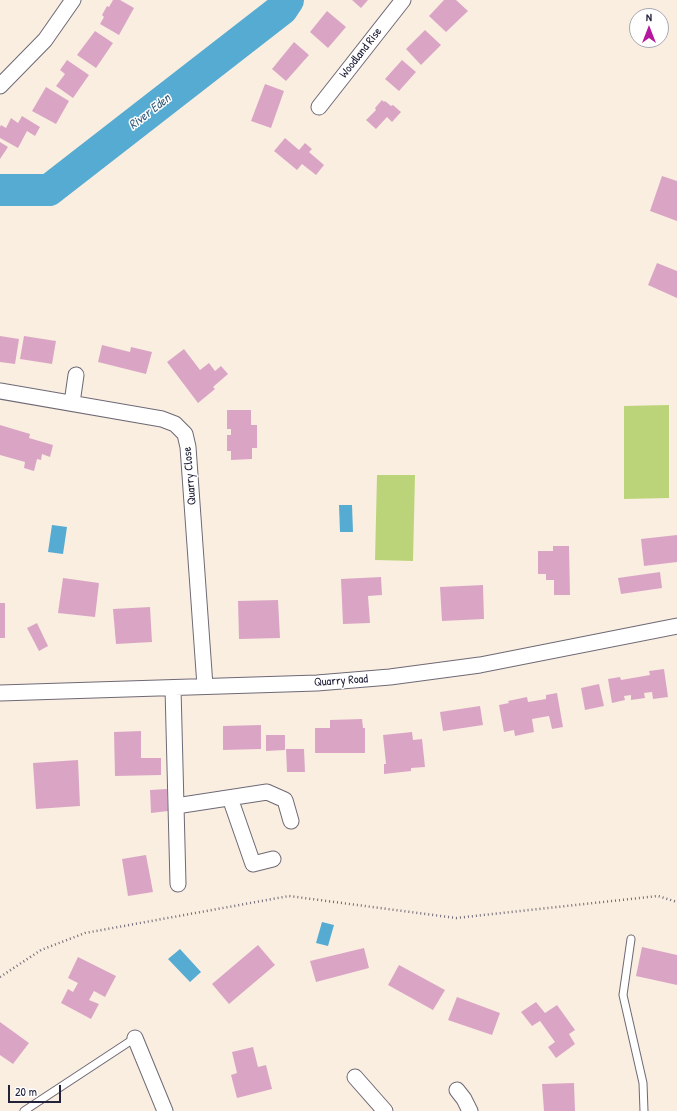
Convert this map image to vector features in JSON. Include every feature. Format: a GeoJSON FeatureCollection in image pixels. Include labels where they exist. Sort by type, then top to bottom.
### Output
{"type":"FeatureCollection","features":[{"type":"Feature","properties":{"kind":"street"},"geometry":{"type":"LineString","coordinates":[[0,86],[45,40],[73,0]]}},
{"type":"Feature","properties":{"kind":"street","name":"Woodland Rise"},"geometry":{"type":"LineString","coordinates":[[319,107],[403,0]]}},
{"type":"Feature","properties":{"kind":"street"},"geometry":{"type":"LineString","coordinates":[[72,403],[76,375]]}},
{"type":"Feature","properties":{"kind":"street","name":"Quarry Close"},"geometry":{"type":"LineString","coordinates":[[0,391],[162,419],[175,424],[185,434],[188,448],[205,686]]}},
{"type":"Feature","properties":{"kind":"street","name":"Quarry Road"},"geometry":{"type":"LineString","coordinates":[[0,693],[317,683],[390,677],[480,665],[677,626]]}},
{"type":"Feature","properties":{"kind":"street"},"geometry":{"type":"LineString","coordinates":[[173,688],[178,884]]}},
{"type":"Feature","properties":{"kind":"street"},"geometry":{"type":"LineString","coordinates":[[176,806],[267,792],[284,800],[291,821]]}},
{"type":"Feature","properties":{"kind":"street"},"geometry":{"type":"LineString","coordinates":[[230,798],[253,864],[273,859]]}},
{"type":"Feature","properties":{"kind":"street"},"geometry":{"type":"LineString","coordinates":[[135,1038],[166,1111]]}},
{"type":"Feature","properties":{"kind":"street"},"geometry":{"type":"LineString","coordinates":[[355,1077],[385,1111]]}},
{"type":"Feature","properties":{"kind":"street"},"geometry":{"type":"LineString","coordinates":[[457,1090],[464,1099],[470,1111]]}},
{"type":"Feature","properties":{"kind":"lane"},"geometry":{"type":"LineString","coordinates":[[631,939],[623,995],[642,1083],[644,1111]]}},
{"type":"Feature","properties":{"kind":"lane"},"geometry":{"type":"LineString","coordinates":[[24,1111],[135,1038]]}},
{"type":"Feature","properties":{"kind":"path"},"geometry":{"type":"LineString","coordinates":[[0,976],[41,950],[85,933],[289,896],[456,918],[658,896],[677,902]]}},
{"type":"Feature","properties":{"kind":"green space"},"geometry":{"type":"Polygon","coordinates":[[[669,405],[669,498],[624,499],[624,406],[669,405]]]}},
{"type":"Feature","properties":{"kind":"green space"},"geometry":{"type":"Polygon","coordinates":[[[377,475],[415,475],[413,561],[375,560],[377,475]]]}},
{"type":"Feature","properties":{"kind":"water"},"geometry":{"type":"Polygon","coordinates":[[[339,505],[352,505],[353,532],[340,532],[339,505]]]}},
{"type":"Feature","properties":{"kind":"water"},"geometry":{"type":"Polygon","coordinates":[[[52,525],[67,527],[63,554],[48,552],[52,525]]]}},
{"type":"Feature","properties":{"kind":"water"},"geometry":{"type":"Polygon","coordinates":[[[322,922],[334,925],[328,946],[316,943],[322,922]]]}},
{"type":"Feature","properties":{"kind":"water"},"geometry":{"type":"Polygon","coordinates":[[[180,949],[201,972],[190,982],[168,959],[180,949]]]}},
{"type":"Feature","properties":{"kind":"building"},"geometry":{"type":"Polygon","coordinates":[[[113,0],[120,0],[134,8],[119,35],[100,24],[104,17],[102,15],[107,6],[109,7],[113,0]]]}},
{"type":"Feature","properties":{"kind":"building"},"geometry":{"type":"Polygon","coordinates":[[[352,0],[368,0],[361,8],[352,0]]]}},
{"type":"Feature","properties":{"kind":"building"},"geometry":{"type":"Polygon","coordinates":[[[444,0],[456,0],[468,11],[446,32],[429,16],[444,0]]]}},
{"type":"Feature","properties":{"kind":"building"},"geometry":{"type":"Polygon","coordinates":[[[327,11],[346,27],[328,48],[310,32],[327,11]]]}},
{"type":"Feature","properties":{"kind":"building"},"geometry":{"type":"Polygon","coordinates":[[[425,30],[441,45],[421,65],[406,49],[425,30]]]}},
{"type":"Feature","properties":{"kind":"building"},"geometry":{"type":"Polygon","coordinates":[[[95,31],[113,43],[96,68],[77,55],[95,31]]]}},
{"type":"Feature","properties":{"kind":"building"},"geometry":{"type":"Polygon","coordinates":[[[294,42],[309,55],[286,81],[272,69],[294,42]]]}},
{"type":"Feature","properties":{"kind":"building"},"geometry":{"type":"Polygon","coordinates":[[[67,60],[89,75],[73,98],[56,86],[65,74],[60,70],[67,60]]]}},
{"type":"Feature","properties":{"kind":"building"},"geometry":{"type":"Polygon","coordinates":[[[402,60],[416,72],[399,91],[385,79],[402,60]]]}},
{"type":"Feature","properties":{"kind":"building"},"geometry":{"type":"Polygon","coordinates":[[[265,84],[284,91],[271,128],[251,121],[265,84]]]}},
{"type":"Feature","properties":{"kind":"building"},"geometry":{"type":"Polygon","coordinates":[[[46,87],[69,101],[56,124],[32,111],[46,87]]]}},
{"type":"Feature","properties":{"kind":"building"},"geometry":{"type":"Polygon","coordinates":[[[382,100],[391,106],[393,105],[401,112],[392,122],[387,117],[376,129],[366,120],[376,110],[375,108],[382,100]]]}},
{"type":"Feature","properties":{"kind":"building"},"geometry":{"type":"Polygon","coordinates":[[[22,116],[40,127],[35,136],[27,131],[18,148],[0,138],[0,127],[1,125],[6,128],[11,118],[18,123],[22,116]]]}},
{"type":"Feature","properties":{"kind":"building"},"geometry":{"type":"Polygon","coordinates":[[[285,138],[299,150],[305,143],[312,149],[309,152],[324,165],[316,175],[302,164],[297,170],[274,151],[285,138]]]}},
{"type":"Feature","properties":{"kind":"building"},"geometry":{"type":"Polygon","coordinates":[[[0,142],[8,147],[0,159],[0,142]]]}},
{"type":"Feature","properties":{"kind":"building"},"geometry":{"type":"Polygon","coordinates":[[[662,176],[677,181],[677,221],[650,211],[662,176]]]}},
{"type":"Feature","properties":{"kind":"building"},"geometry":{"type":"Polygon","coordinates":[[[657,263],[677,271],[677,298],[648,285],[657,263]]]}},
{"type":"Feature","properties":{"kind":"building"},"geometry":{"type":"Polygon","coordinates":[[[0,336],[19,339],[15,364],[0,362],[0,336]]]}},
{"type":"Feature","properties":{"kind":"building"},"geometry":{"type":"Polygon","coordinates":[[[24,336],[56,341],[52,364],[20,359],[24,336]]]}},
{"type":"Feature","properties":{"kind":"building"},"geometry":{"type":"Polygon","coordinates":[[[102,345],[130,352],[131,347],[152,352],[146,374],[98,362],[102,345]]]}},
{"type":"Feature","properties":{"kind":"building"},"geometry":{"type":"Polygon","coordinates":[[[184,349],[200,370],[209,363],[215,371],[221,366],[228,374],[213,387],[215,389],[198,403],[167,362],[184,349]]]}},
{"type":"Feature","properties":{"kind":"building"},"geometry":{"type":"Polygon","coordinates":[[[227,410],[251,410],[251,425],[257,425],[257,448],[252,448],[252,459],[231,460],[231,451],[227,451],[227,435],[231,435],[231,429],[227,429],[227,410]]]}},
{"type":"Feature","properties":{"kind":"building"},"geometry":{"type":"Polygon","coordinates":[[[0,425],[30,434],[29,438],[53,445],[50,457],[42,454],[41,460],[37,459],[34,471],[24,468],[25,462],[0,455],[0,425]]]}},
{"type":"Feature","properties":{"kind":"building"},"geometry":{"type":"Polygon","coordinates":[[[677,535],[677,562],[644,566],[641,539],[677,535]]]}},
{"type":"Feature","properties":{"kind":"building"},"geometry":{"type":"Polygon","coordinates":[[[553,546],[569,546],[570,595],[554,595],[554,580],[546,580],[546,574],[538,574],[538,551],[553,551],[553,546]]]}},
{"type":"Feature","properties":{"kind":"building"},"geometry":{"type":"Polygon","coordinates":[[[660,572],[662,588],[621,594],[618,578],[660,572]]]}},
{"type":"Feature","properties":{"kind":"building"},"geometry":{"type":"Polygon","coordinates":[[[381,577],[382,595],[368,596],[370,623],[343,624],[341,579],[381,577]]]}},
{"type":"Feature","properties":{"kind":"building"},"geometry":{"type":"Polygon","coordinates":[[[63,578],[99,583],[95,617],[58,613],[63,578]]]}},
{"type":"Feature","properties":{"kind":"building"},"geometry":{"type":"Polygon","coordinates":[[[483,585],[484,619],[442,621],[440,587],[483,585]]]}},
{"type":"Feature","properties":{"kind":"building"},"geometry":{"type":"Polygon","coordinates":[[[278,600],[280,638],[239,639],[238,601],[278,600]]]}},
{"type":"Feature","properties":{"kind":"building"},"geometry":{"type":"Polygon","coordinates":[[[0,603],[5,603],[5,638],[0,638],[0,603]]]}},
{"type":"Feature","properties":{"kind":"building"},"geometry":{"type":"Polygon","coordinates":[[[150,607],[152,642],[116,644],[113,609],[150,607]]]}},
{"type":"Feature","properties":{"kind":"building"},"geometry":{"type":"Polygon","coordinates":[[[37,623],[48,646],[39,651],[27,628],[37,623]]]}},
{"type":"Feature","properties":{"kind":"building"},"geometry":{"type":"Polygon","coordinates":[[[664,669],[668,697],[653,699],[652,692],[644,693],[645,698],[631,700],[631,695],[624,696],[625,700],[612,703],[608,679],[620,677],[621,680],[650,675],[649,671],[664,669]]]}},
{"type":"Feature","properties":{"kind":"building"},"geometry":{"type":"Polygon","coordinates":[[[599,684],[604,706],[585,710],[581,688],[599,684]]]}},
{"type":"Feature","properties":{"kind":"building"},"geometry":{"type":"Polygon","coordinates":[[[557,693],[563,727],[552,729],[549,716],[532,719],[534,732],[515,736],[514,730],[504,732],[499,705],[509,703],[508,701],[527,697],[528,702],[546,699],[546,695],[557,693]]]}},
{"type":"Feature","properties":{"kind":"building"},"geometry":{"type":"Polygon","coordinates":[[[480,706],[483,725],[443,731],[440,712],[480,706]]]}},
{"type":"Feature","properties":{"kind":"building"},"geometry":{"type":"Polygon","coordinates":[[[362,719],[363,728],[365,728],[365,753],[315,753],[315,728],[330,728],[330,720],[362,719]]]}},
{"type":"Feature","properties":{"kind":"building"},"geometry":{"type":"Polygon","coordinates":[[[261,725],[261,749],[223,750],[223,726],[261,725]]]}},
{"type":"Feature","properties":{"kind":"building"},"geometry":{"type":"Polygon","coordinates":[[[141,731],[141,758],[161,758],[161,775],[115,776],[114,732],[141,731]]]}},
{"type":"Feature","properties":{"kind":"building"},"geometry":{"type":"Polygon","coordinates":[[[412,732],[413,740],[422,739],[425,767],[411,768],[411,771],[384,774],[384,764],[386,764],[383,735],[412,732]]]}},
{"type":"Feature","properties":{"kind":"building"},"geometry":{"type":"Polygon","coordinates":[[[266,735],[285,735],[285,750],[266,751],[266,735]]]}},
{"type":"Feature","properties":{"kind":"building"},"geometry":{"type":"Polygon","coordinates":[[[286,749],[304,749],[305,772],[287,772],[286,749]]]}},
{"type":"Feature","properties":{"kind":"building"},"geometry":{"type":"Polygon","coordinates":[[[78,760],[80,806],[36,809],[33,763],[78,760]]]}},
{"type":"Feature","properties":{"kind":"building"},"geometry":{"type":"Polygon","coordinates":[[[167,789],[168,811],[151,813],[150,790],[167,789]]]}},
{"type":"Feature","properties":{"kind":"building"},"geometry":{"type":"Polygon","coordinates":[[[146,855],[153,892],[128,896],[122,859],[146,855]]]}},
{"type":"Feature","properties":{"kind":"building"},"geometry":{"type":"Polygon","coordinates":[[[258,945],[275,965],[229,1004],[212,984],[258,945]]]}},
{"type":"Feature","properties":{"kind":"building"},"geometry":{"type":"Polygon","coordinates":[[[642,947],[677,955],[677,985],[636,976],[642,947]]]}},
{"type":"Feature","properties":{"kind":"building"},"geometry":{"type":"Polygon","coordinates":[[[364,948],[369,968],[316,982],[310,961],[364,948]]]}},
{"type":"Feature","properties":{"kind":"building"},"geometry":{"type":"Polygon","coordinates":[[[78,957],[116,976],[105,997],[94,991],[89,1000],[99,1004],[91,1019],[61,1003],[68,989],[73,992],[78,983],[68,978],[78,957]]]}},
{"type":"Feature","properties":{"kind":"building"},"geometry":{"type":"Polygon","coordinates":[[[399,965],[445,990],[433,1010],[388,985],[399,965]]]}},
{"type":"Feature","properties":{"kind":"building"},"geometry":{"type":"Polygon","coordinates":[[[457,997],[500,1013],[492,1035],[448,1020],[457,997]]]}},
{"type":"Feature","properties":{"kind":"building"},"geometry":{"type":"Polygon","coordinates":[[[536,1002],[545,1013],[557,1005],[575,1030],[569,1034],[575,1044],[556,1058],[548,1047],[555,1042],[540,1021],[532,1026],[521,1012],[536,1002]]]}},
{"type":"Feature","properties":{"kind":"building"},"geometry":{"type":"Polygon","coordinates":[[[0,1022],[29,1043],[13,1064],[0,1055],[0,1022]]]}},
{"type":"Feature","properties":{"kind":"building"},"geometry":{"type":"Polygon","coordinates":[[[253,1047],[258,1067],[266,1065],[272,1089],[237,1098],[231,1075],[237,1073],[232,1052],[253,1047]]]}},
{"type":"Feature","properties":{"kind":"building"},"geometry":{"type":"Polygon","coordinates":[[[574,1083],[575,1111],[544,1111],[542,1084],[574,1083]]]}},
{"type":"Feature","properties":{"kind":"waterway","name":"River Eden"},"geometry":{"type":"LineString","coordinates":[[0,190],[49,190],[282,9],[288,0]]}}]}
